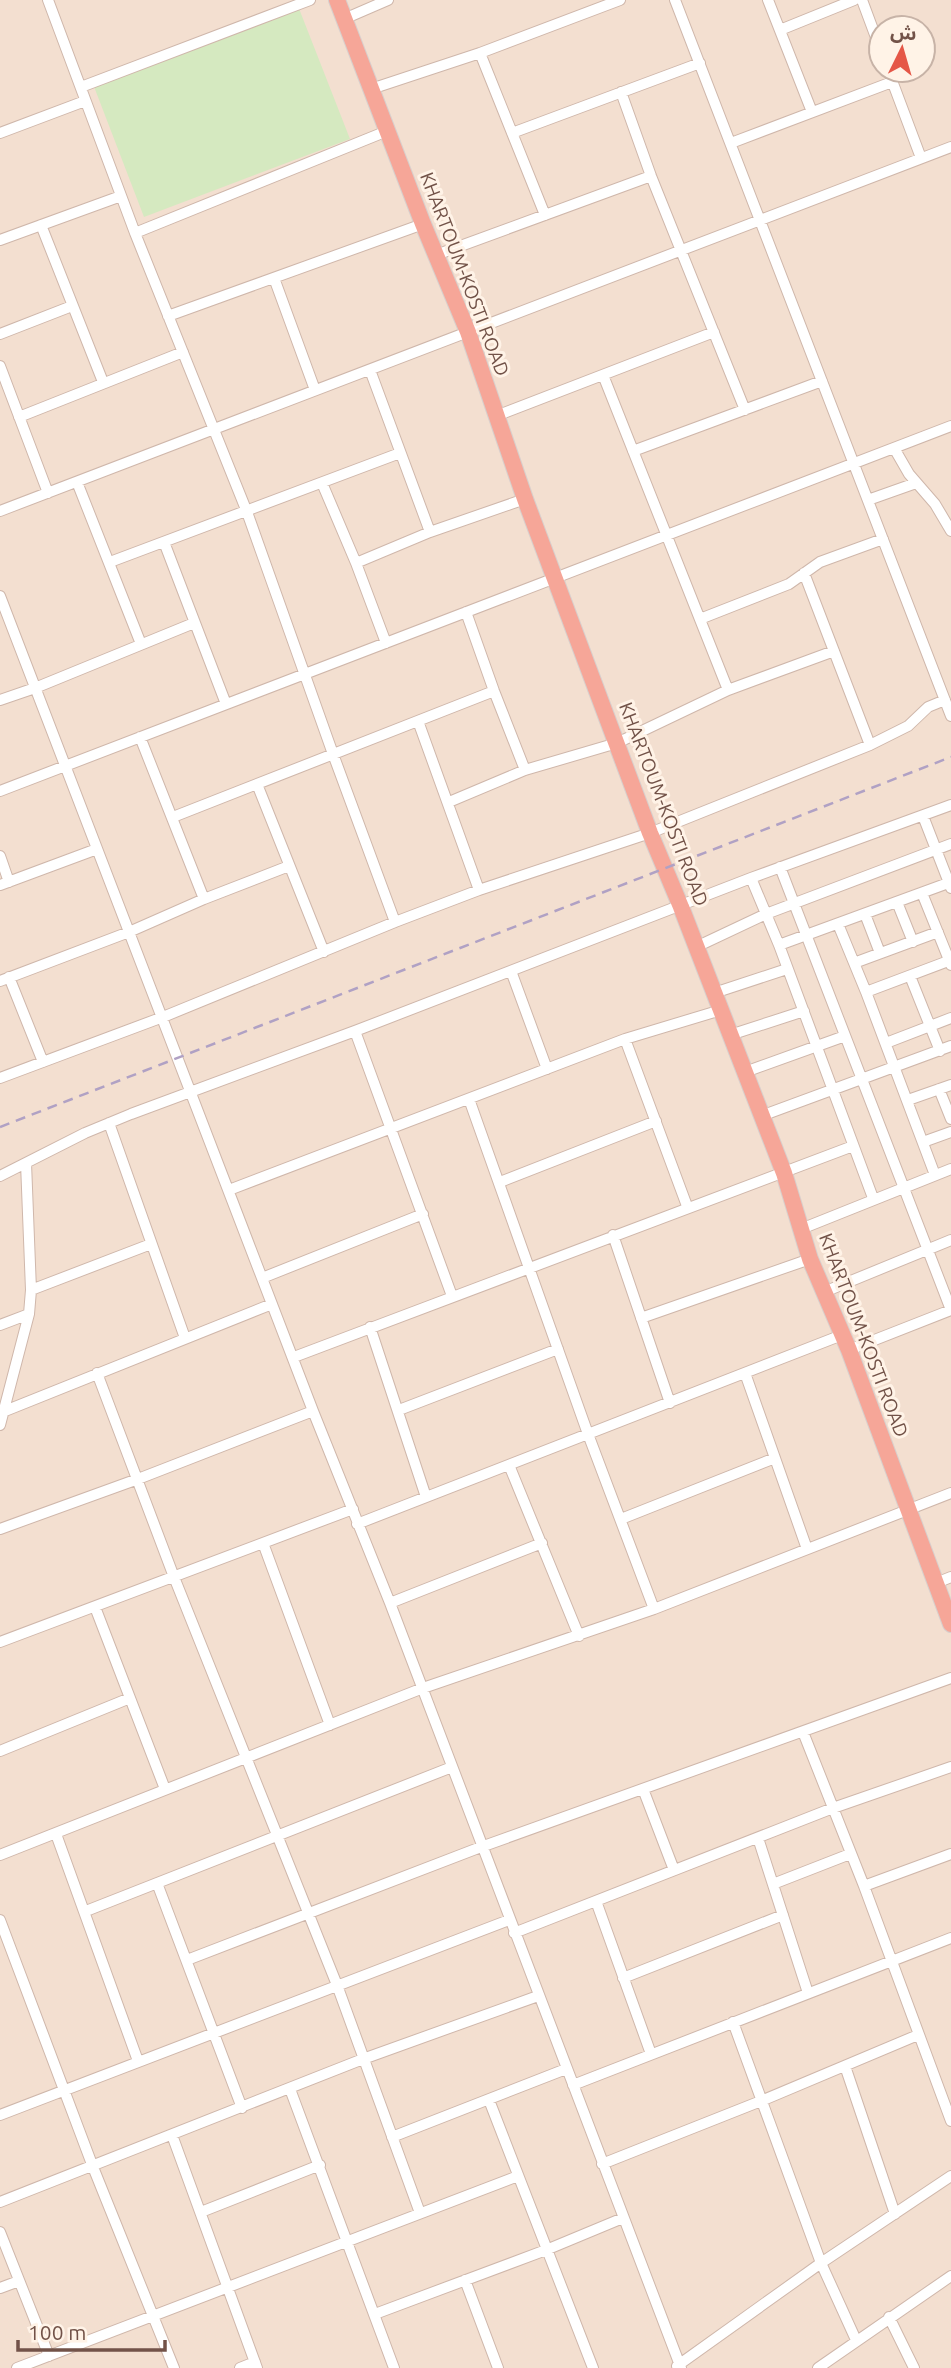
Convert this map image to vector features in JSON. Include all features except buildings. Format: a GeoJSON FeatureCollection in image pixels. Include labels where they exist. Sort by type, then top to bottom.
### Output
{"type":"FeatureCollection","features":[{"type":"Feature","properties":{"kind":"highway","name":"KHARTOUM-KOSTI ROAD"},"geometry":{"type":"LineString","coordinates":[[337,0],[423,224],[468,332],[525,499],[649,833],[681,907],[784,1173],[810,1259],[845,1343],[908,1511],[943,1580],[951,1624]]}},
{"type":"Feature","properties":{"kind":"street"},"geometry":{"type":"LineString","coordinates":[[48,0],[135,233],[247,512],[332,754],[395,922]]}},
{"type":"Feature","properties":{"kind":"street"},"geometry":{"type":"LineString","coordinates":[[81,88],[310,0]]}},
{"type":"Feature","properties":{"kind":"street"},"geometry":{"type":"LineString","coordinates":[[344,19],[388,0]]}},
{"type":"Feature","properties":{"kind":"street"},"geometry":{"type":"LineString","coordinates":[[582,0],[587,12]]}},
{"type":"Feature","properties":{"kind":"street"},"geometry":{"type":"LineString","coordinates":[[371,89],[480,53],[620,0]]}},
{"type":"Feature","properties":{"kind":"street"},"geometry":{"type":"LineString","coordinates":[[676,0],[951,716]]}},
{"type":"Feature","properties":{"kind":"street"},"geometry":{"type":"LineString","coordinates":[[768,0],[812,112]]}},
{"type":"Feature","properties":{"kind":"street"},"geometry":{"type":"LineString","coordinates":[[780,30],[854,0]]}},
{"type":"Feature","properties":{"kind":"street"},"geometry":{"type":"LineString","coordinates":[[480,53],[545,215]]}},
{"type":"Feature","properties":{"kind":"street"},"geometry":{"type":"LineString","coordinates":[[512,133],[700,63]]}},
{"type":"Feature","properties":{"kind":"street"},"geometry":{"type":"LineString","coordinates":[[730,143],[887,84]]}},
{"type":"Feature","properties":{"kind":"street"},"geometry":{"type":"LineString","coordinates":[[893,84],[921,159]]}},
{"type":"Feature","properties":{"kind":"street"},"geometry":{"type":"LineString","coordinates":[[621,92],[650,176],[745,410]]}},
{"type":"Feature","properties":{"kind":"street"},"geometry":{"type":"LineString","coordinates":[[1,129],[85,101]]}},
{"type":"Feature","properties":{"kind":"street"},"geometry":{"type":"LineString","coordinates":[[135,233],[387,131]]}},
{"type":"Feature","properties":{"kind":"street"},"geometry":{"type":"LineString","coordinates":[[0,511],[951,147]]}},
{"type":"Feature","properties":{"kind":"street"},"geometry":{"type":"LineString","coordinates":[[436,255],[650,176]]}},
{"type":"Feature","properties":{"kind":"street"},"geometry":{"type":"LineString","coordinates":[[0,240],[121,196]]}},
{"type":"Feature","properties":{"kind":"street"},"geometry":{"type":"LineString","coordinates":[[168,316],[423,224]]}},
{"type":"Feature","properties":{"kind":"street"},"geometry":{"type":"LineString","coordinates":[[41,225],[103,382]]}},
{"type":"Feature","properties":{"kind":"street"},"geometry":{"type":"LineString","coordinates":[[274,278],[315,390]]}},
{"type":"Feature","properties":{"kind":"street"},"geometry":{"type":"LineString","coordinates":[[0,334],[72,306]]}},
{"type":"Feature","properties":{"kind":"street"},"geometry":{"type":"LineString","coordinates":[[496,416],[714,332]]}},
{"type":"Feature","properties":{"kind":"street"},"geometry":{"type":"LineString","coordinates":[[19,417],[183,352]]}},
{"type":"Feature","properties":{"kind":"street"},"geometry":{"type":"LineString","coordinates":[[0,366],[48,493]]}},
{"type":"Feature","properties":{"kind":"street"},"geometry":{"type":"LineString","coordinates":[[370,370],[430,532]]}},
{"type":"Feature","properties":{"kind":"street"},"geometry":{"type":"LineString","coordinates":[[603,375],[728,690]]}},
{"type":"Feature","properties":{"kind":"street"},"geometry":{"type":"LineString","coordinates":[[633,451],[822,381]]}},
{"type":"Feature","properties":{"kind":"street"},"geometry":{"type":"LineString","coordinates":[[0,791],[951,426]]}},
{"type":"Feature","properties":{"kind":"street"},"geometry":{"type":"LineString","coordinates":[[894,448],[951,531]]}},
{"type":"Feature","properties":{"kind":"street"},"geometry":{"type":"LineString","coordinates":[[110,562],[400,453]]}},
{"type":"Feature","properties":{"kind":"street"},"geometry":{"type":"LineString","coordinates":[[77,482],[141,644]]}},
{"type":"Feature","properties":{"kind":"street"},"geometry":{"type":"LineString","coordinates":[[322,483],[386,643]]}},
{"type":"Feature","properties":{"kind":"street"},"geometry":{"type":"LineString","coordinates":[[868,500],[916,483]]}},
{"type":"Feature","properties":{"kind":"street"},"geometry":{"type":"LineString","coordinates":[[356,563],[430,532],[525,499]]}},
{"type":"Feature","properties":{"kind":"street"},"geometry":{"type":"LineString","coordinates":[[700,620],[780,588],[820,562],[883,539]]}},
{"type":"Feature","properties":{"kind":"street"},"geometry":{"type":"LineString","coordinates":[[164,542],[226,704]]}},
{"type":"Feature","properties":{"kind":"street"},"geometry":{"type":"LineString","coordinates":[[804,573],[870,745]]}},
{"type":"Feature","properties":{"kind":"street"},"geometry":{"type":"LineString","coordinates":[[0,596],[313,1411],[423,1688],[678,2367],[821,2263],[951,2176]]}},
{"type":"Feature","properties":{"kind":"street"},"geometry":{"type":"LineString","coordinates":[[466,612],[525,770]]}},
{"type":"Feature","properties":{"kind":"street"},"geometry":{"type":"LineString","coordinates":[[0,700],[194,623]]}},
{"type":"Feature","properties":{"kind":"street"},"geometry":{"type":"LineString","coordinates":[[449,802],[525,770],[617,743],[728,690],[834,651]]}},
{"type":"Feature","properties":{"kind":"street"},"geometry":{"type":"LineString","coordinates":[[173,817],[494,691]]}},
{"type":"Feature","properties":{"kind":"street"},"geometry":{"type":"LineString","coordinates":[[1,1074],[43,1062],[163,1017],[479,890],[649,833],[870,745],[908,726],[928,707],[945,700]]}},
{"type":"Feature","properties":{"kind":"street"},"geometry":{"type":"LineString","coordinates":[[418,721],[479,890]]}},
{"type":"Feature","properties":{"kind":"street"},"geometry":{"type":"LineString","coordinates":[[141,737],[204,899]]}},
{"type":"Feature","properties":{"kind":"street"},"geometry":{"type":"LineString","coordinates":[[257,783],[324,952]]}},
{"type":"Feature","properties":{"kind":"street"},"geometry":{"type":"LineString","coordinates":[[0,1176],[109,1123],[780,867],[951,805]]}},
{"type":"Feature","properties":{"kind":"street"},"geometry":{"type":"LineString","coordinates":[[779,945],[950,885],[923,816]]}},
{"type":"Feature","properties":{"kind":"street"},"geometry":{"type":"LineString","coordinates":[[696,947],[766,914],[951,844]]}},
{"type":"Feature","properties":{"kind":"street"},"geometry":{"type":"LineString","coordinates":[[0,856],[5,883],[97,849]]}},
{"type":"Feature","properties":{"kind":"street"},"geometry":{"type":"LineString","coordinates":[[43,1062],[5,979],[129,932],[289,866]]}},
{"type":"Feature","properties":{"kind":"street"},"geometry":{"type":"LineString","coordinates":[[358,1524],[745,1373],[951,1310],[780,867]]}},
{"type":"Feature","properties":{"kind":"street"},"geometry":{"type":"LineString","coordinates":[[751,878],[779,945],[873,1198]]}},
{"type":"Feature","properties":{"kind":"street"},"geometry":{"type":"LineString","coordinates":[[866,992],[950,963],[922,893]]}},
{"type":"Feature","properties":{"kind":"street"},"geometry":{"type":"LineString","coordinates":[[897,902],[913,942]]}},
{"type":"Feature","properties":{"kind":"street"},"geometry":{"type":"LineString","coordinates":[[865,914],[880,953]]}},
{"type":"Feature","properties":{"kind":"street"},"geometry":{"type":"LineString","coordinates":[[838,924],[935,1175]]}},
{"type":"Feature","properties":{"kind":"street"},"geometry":{"type":"LineString","coordinates":[[854,963],[938,932]]}},
{"type":"Feature","properties":{"kind":"street"},"geometry":{"type":"LineString","coordinates":[[714,993],[787,969]]}},
{"type":"Feature","properties":{"kind":"street"},"geometry":{"type":"LineString","coordinates":[[511,971],[547,1069]]}},
{"type":"Feature","properties":{"kind":"street"},"geometry":{"type":"LineString","coordinates":[[761,1116],[946,1048],[930,1026],[910,976]]}},
{"type":"Feature","properties":{"kind":"street"},"geometry":{"type":"LineString","coordinates":[[229,1190],[625,1039],[721,1010]]}},
{"type":"Feature","properties":{"kind":"street"},"geometry":{"type":"LineString","coordinates":[[730,1035],[804,1011]]}},
{"type":"Feature","properties":{"kind":"street"},"geometry":{"type":"LineString","coordinates":[[886,1043],[951,1018]]}},
{"type":"Feature","properties":{"kind":"street"},"geometry":{"type":"LineString","coordinates":[[355,1031],[452,1296]]}},
{"type":"Feature","properties":{"kind":"street"},"geometry":{"type":"LineString","coordinates":[[744,1072],[845,1036]]}},
{"type":"Feature","properties":{"kind":"street"},"geometry":{"type":"LineString","coordinates":[[625,1039],[687,1206]]}},
{"type":"Feature","properties":{"kind":"street"},"geometry":{"type":"LineString","coordinates":[[908,1100],[951,1085]]}},
{"type":"Feature","properties":{"kind":"street"},"geometry":{"type":"LineString","coordinates":[[939,1089],[951,1119]]}},
{"type":"Feature","properties":{"kind":"street"},"geometry":{"type":"LineString","coordinates":[[469,1099],[588,1434],[654,1609]]}},
{"type":"Feature","properties":{"kind":"street"},"geometry":{"type":"LineString","coordinates":[[500,1182],[656,1121]]}},
{"type":"Feature","properties":{"kind":"street"},"geometry":{"type":"LineString","coordinates":[[109,1123],[185,1338]]}},
{"type":"Feature","properties":{"kind":"street"},"geometry":{"type":"LineString","coordinates":[[923,1142],[951,1132]]}},
{"type":"Feature","properties":{"kind":"street"},"geometry":{"type":"LineString","coordinates":[[294,1357],[687,1206],[853,1146]]}},
{"type":"Feature","properties":{"kind":"street"},"geometry":{"type":"LineString","coordinates":[[0,1425],[29,1314],[31,1290],[26,1163]]}},
{"type":"Feature","properties":{"kind":"street"},"geometry":{"type":"LineString","coordinates":[[801,1229],[951,1169]]}},
{"type":"Feature","properties":{"kind":"street"},"geometry":{"type":"LineString","coordinates":[[262,1278],[423,1214]]}},
{"type":"Feature","properties":{"kind":"street"},"geometry":{"type":"LineString","coordinates":[[613,1235],[670,1402]]}},
{"type":"Feature","properties":{"kind":"street"},"geometry":{"type":"LineString","coordinates":[[824,1292],[951,1240]]}},
{"type":"Feature","properties":{"kind":"street"},"geometry":{"type":"LineString","coordinates":[[31,1290],[151,1244]]}},
{"type":"Feature","properties":{"kind":"street"},"geometry":{"type":"LineString","coordinates":[[641,1318],[810,1259]]}},
{"type":"Feature","properties":{"kind":"street"},"geometry":{"type":"LineString","coordinates":[[2,1412],[272,1304]]}},
{"type":"Feature","properties":{"kind":"street"},"geometry":{"type":"LineString","coordinates":[[0,1325],[29,1314]]}},
{"type":"Feature","properties":{"kind":"street"},"geometry":{"type":"LineString","coordinates":[[370,1327],[426,1497]]}},
{"type":"Feature","properties":{"kind":"street"},"geometry":{"type":"LineString","coordinates":[[399,1410],[558,1349]]}},
{"type":"Feature","properties":{"kind":"street"},"geometry":{"type":"LineString","coordinates":[[97,1373],[174,1577],[337,1985],[420,2213]]}},
{"type":"Feature","properties":{"kind":"street"},"geometry":{"type":"LineString","coordinates":[[745,1373],[807,1549]]}},
{"type":"Feature","properties":{"kind":"street"},"geometry":{"type":"LineString","coordinates":[[0,1529],[313,1411]]}},
{"type":"Feature","properties":{"kind":"street"},"geometry":{"type":"LineString","coordinates":[[621,1520],[775,1458]]}},
{"type":"Feature","properties":{"kind":"street"},"geometry":{"type":"LineString","coordinates":[[509,1465],[579,1636]]}},
{"type":"Feature","properties":{"kind":"street"},"geometry":{"type":"LineString","coordinates":[[0,1855],[423,1688],[654,1609],[951,1493]]}},
{"type":"Feature","properties":{"kind":"street"},"geometry":{"type":"LineString","coordinates":[[0,1642],[353,1509]]}},
{"type":"Feature","properties":{"kind":"street"},"geometry":{"type":"LineString","coordinates":[[263,1543],[330,1725]]}},
{"type":"Feature","properties":{"kind":"street"},"geometry":{"type":"LineString","coordinates":[[390,1603],[542,1543]]}},
{"type":"Feature","properties":{"kind":"street"},"geometry":{"type":"LineString","coordinates":[[95,1607],[165,1789]]}},
{"type":"Feature","properties":{"kind":"street"},"geometry":{"type":"LineString","coordinates":[[187,1960],[481,1847],[951,1678]]}},
{"type":"Feature","properties":{"kind":"street"},"geometry":{"type":"LineString","coordinates":[[0,1751],[130,1698]]}},
{"type":"Feature","properties":{"kind":"street"},"geometry":{"type":"LineString","coordinates":[[803,1732],[864,1886],[951,2121]]}},
{"type":"Feature","properties":{"kind":"street"},"geometry":{"type":"LineString","coordinates":[[514,1933],[833,1808],[951,1767]]}},
{"type":"Feature","properties":{"kind":"street"},"geometry":{"type":"LineString","coordinates":[[86,1911],[452,1768]]}},
{"type":"Feature","properties":{"kind":"street"},"geometry":{"type":"LineString","coordinates":[[643,1789],[674,1870]]}},
{"type":"Feature","properties":{"kind":"street"},"geometry":{"type":"LineString","coordinates":[[56,1834],[138,2061]]}},
{"type":"Feature","properties":{"kind":"street"},"geometry":{"type":"LineString","coordinates":[[758,1838],[808,1993]]}},
{"type":"Feature","properties":{"kind":"street"},"geometry":{"type":"LineString","coordinates":[[773,1884],[850,1853]]}},
{"type":"Feature","properties":{"kind":"street"},"geometry":{"type":"LineString","coordinates":[[864,1886],[951,1854]]}},
{"type":"Feature","properties":{"kind":"street"},"geometry":{"type":"LineString","coordinates":[[157,1883],[242,2108]]}},
{"type":"Feature","properties":{"kind":"street"},"geometry":{"type":"LineString","coordinates":[[596,1902],[651,2054]]}},
{"type":"Feature","properties":{"kind":"street"},"geometry":{"type":"LineString","coordinates":[[623,1978],[783,1915]]}},
{"type":"Feature","properties":{"kind":"street"},"geometry":{"type":"LineString","coordinates":[[0,1920],[93,2167],[174,2368]]}},
{"type":"Feature","properties":{"kind":"street"},"geometry":{"type":"LineString","coordinates":[[0,2115],[509,1920]]}},
{"type":"Feature","properties":{"kind":"street"},"geometry":{"type":"LineString","coordinates":[[573,2085],[951,1938]]}},
{"type":"Feature","properties":{"kind":"street"},"geometry":{"type":"LineString","coordinates":[[0,2202],[363,2059],[538,1996]]}},
{"type":"Feature","properties":{"kind":"street"},"geometry":{"type":"LineString","coordinates":[[733,2022],[821,2263],[856,2340]]}},
{"type":"Feature","properties":{"kind":"street"},"geometry":{"type":"LineString","coordinates":[[602,2164],[918,2035]]}},
{"type":"Feature","properties":{"kind":"street"},"geometry":{"type":"LineString","coordinates":[[845,2066],[895,2214]]}},
{"type":"Feature","properties":{"kind":"street"},"geometry":{"type":"LineString","coordinates":[[392,2137],[566,2068]]}},
{"type":"Feature","properties":{"kind":"street"},"geometry":{"type":"LineString","coordinates":[[290,2089],[394,2368]]}},
{"type":"Feature","properties":{"kind":"street"},"geometry":{"type":"LineString","coordinates":[[489,2100],[593,2368]]}},
{"type":"Feature","properties":{"kind":"street"},"geometry":{"type":"LineString","coordinates":[[172,2135],[256,2365],[240,2368]]}},
{"type":"Feature","properties":{"kind":"street"},"geometry":{"type":"LineString","coordinates":[[201,2212],[320,2165]]}},
{"type":"Feature","properties":{"kind":"street"},"geometry":{"type":"LineString","coordinates":[[17,2368],[518,2176]]}},
{"type":"Feature","properties":{"kind":"street"},"geometry":{"type":"LineString","coordinates":[[375,2314],[623,2218]]}},
{"type":"Feature","properties":{"kind":"street"},"geometry":{"type":"LineString","coordinates":[[0,2232],[50,2356]]}},
{"type":"Feature","properties":{"kind":"street"},"geometry":{"type":"LineString","coordinates":[[818,2368],[888,2317],[951,2276]]}},
{"type":"Feature","properties":{"kind":"street"},"geometry":{"type":"LineString","coordinates":[[465,2280],[498,2368]]}},
{"type":"Feature","properties":{"kind":"street"},"geometry":{"type":"LineString","coordinates":[[0,2288],[19,2281]]}},
{"type":"Feature","properties":{"kind":"street"},"geometry":{"type":"LineString","coordinates":[[888,2317],[914,2368]]}},
{"type":"Feature","properties":{"kind":"shaded area"},"geometry":{"type":"Polygon","coordinates":[[[0,0],[951,0],[951,2368],[0,2368],[0,0]]]}},
{"type":"Feature","properties":{"kind":"green space"},"geometry":{"type":"Polygon","coordinates":[[[298,6],[350,139],[144,217],[93,84],[298,6]]]}},
{"type":"Feature","properties":{"kind":"railway"},"geometry":{"type":"LineString","coordinates":[[0,1127],[951,757]]}}]}
